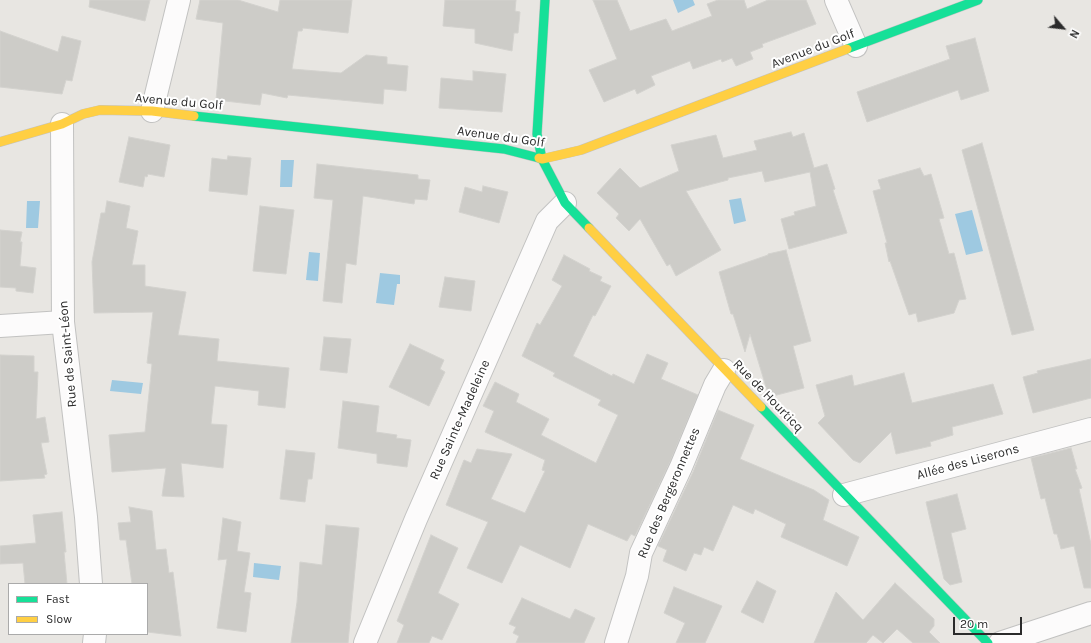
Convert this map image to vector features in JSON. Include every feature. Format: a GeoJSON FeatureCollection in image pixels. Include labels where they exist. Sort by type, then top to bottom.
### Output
{"type":"FeatureCollection","features":[{"type":"Feature","properties":{"kind":"street"},"geometry":{"type":"LineString","coordinates":[[152,110],[179,0]]}},
{"type":"Feature","properties":{"kind":"street"},"geometry":{"type":"LineString","coordinates":[[542,159],[537,134],[546,0]]}},
{"type":"Feature","properties":{"kind":"street"},"geometry":{"type":"LineString","coordinates":[[836,0],[856,46]]}},
{"type":"Feature","properties":{"kind":"street","name":"Avenue du Golf"},"geometry":{"type":"LineString","coordinates":[[0,142],[62,124],[83,114],[100,110],[152,110],[504,148],[542,159],[581,150],[978,0]]}},
{"type":"Feature","properties":{"kind":"street","name":"Rue de Saint-Léon"},"geometry":{"type":"LineString","coordinates":[[62,124],[63,322],[86,517],[91,583]]}},
{"type":"Feature","properties":{"kind":"street","name":"Rue de Hourticq"},"geometry":{"type":"LineString","coordinates":[[542,159],[565,202],[724,370],[988,643]]}},
{"type":"Feature","properties":{"kind":"street","name":"Rue Sainte-Madeleine"},"geometry":{"type":"LineString","coordinates":[[365,643],[416,520],[547,221],[565,202]]}},
{"type":"Feature","properties":{"kind":"street"},"geometry":{"type":"LineString","coordinates":[[0,326],[63,322]]}},
{"type":"Feature","properties":{"kind":"street","name":"Rue des Bergeronnettes"},"geometry":{"type":"LineString","coordinates":[[616,643],[637,576],[641,553],[681,467],[715,385],[724,370]]}},
{"type":"Feature","properties":{"kind":"street","name":"Allée des Liserons"},"geometry":{"type":"LineString","coordinates":[[844,495],[1091,429]]}},
{"type":"Feature","properties":{"kind":"street"},"geometry":{"type":"LineString","coordinates":[[1000,643],[1091,613]]}},
{"type":"Feature","properties":{"kind":"water"},"geometry":{"type":"Polygon","coordinates":[[[673,0],[693,0],[695,5],[678,13],[673,0]]]}},
{"type":"Feature","properties":{"kind":"water"},"geometry":{"type":"Polygon","coordinates":[[[281,160],[294,160],[292,187],[280,187],[281,160]]]}},
{"type":"Feature","properties":{"kind":"water"},"geometry":{"type":"Polygon","coordinates":[[[741,198],[746,221],[734,224],[729,200],[741,198]]]}},
{"type":"Feature","properties":{"kind":"water"},"geometry":{"type":"Polygon","coordinates":[[[27,201],[40,201],[38,228],[26,228],[27,201]]]}},
{"type":"Feature","properties":{"kind":"water"},"geometry":{"type":"Polygon","coordinates":[[[972,210],[983,251],[966,255],[955,214],[972,210]]]}},
{"type":"Feature","properties":{"kind":"water"},"geometry":{"type":"Polygon","coordinates":[[[309,252],[320,253],[318,281],[306,280],[309,252]]]}},
{"type":"Feature","properties":{"kind":"water"},"geometry":{"type":"Polygon","coordinates":[[[380,273],[400,275],[400,284],[397,284],[394,305],[376,303],[380,273]]]}},
{"type":"Feature","properties":{"kind":"water"},"geometry":{"type":"Polygon","coordinates":[[[112,380],[143,383],[141,394],[110,391],[112,380]]]}},
{"type":"Feature","properties":{"kind":"water"},"geometry":{"type":"Polygon","coordinates":[[[254,563],[281,566],[279,580],[253,577],[254,563]]]}},
{"type":"Feature","properties":{"kind":"building"},"geometry":{"type":"Polygon","coordinates":[[[90,0],[150,0],[145,21],[89,7],[90,0]]]}},
{"type":"Feature","properties":{"kind":"building"},"geometry":{"type":"Polygon","coordinates":[[[200,0],[238,0],[278,12],[280,0],[352,0],[348,33],[303,28],[302,31],[298,31],[292,69],[341,73],[366,55],[387,57],[387,64],[408,66],[406,91],[384,89],[383,104],[288,95],[287,98],[262,93],[260,105],[216,100],[223,23],[196,19],[200,0]]]}},
{"type":"Feature","properties":{"kind":"building"},"geometry":{"type":"Polygon","coordinates":[[[445,0],[516,0],[515,11],[520,12],[518,33],[514,33],[512,51],[475,43],[475,29],[443,26],[445,0]]]}},
{"type":"Feature","properties":{"kind":"building"},"geometry":{"type":"Polygon","coordinates":[[[593,0],[617,0],[630,31],[666,19],[672,31],[712,16],[707,4],[718,0],[744,0],[747,9],[768,0],[806,0],[816,24],[762,44],[763,47],[750,52],[753,59],[736,66],[732,58],[722,62],[721,59],[693,69],[690,61],[651,76],[655,85],[637,94],[635,89],[604,102],[589,70],[617,59],[593,0]]]}},
{"type":"Feature","properties":{"kind":"building"},"geometry":{"type":"Polygon","coordinates":[[[0,31],[58,52],[62,36],[81,41],[72,81],[66,80],[62,94],[0,87],[0,31]]]}},
{"type":"Feature","properties":{"kind":"building"},"geometry":{"type":"Polygon","coordinates":[[[975,38],[989,91],[961,100],[958,90],[867,122],[857,92],[950,59],[946,46],[975,38]]]}},
{"type":"Feature","properties":{"kind":"building"},"geometry":{"type":"Polygon","coordinates":[[[473,71],[506,74],[502,112],[439,108],[441,78],[473,81],[473,71]]]}},
{"type":"Feature","properties":{"kind":"building"},"geometry":{"type":"Polygon","coordinates":[[[791,132],[793,137],[804,133],[814,168],[827,164],[835,189],[833,190],[847,233],[789,249],[781,219],[795,215],[794,212],[816,206],[810,172],[765,182],[762,171],[728,178],[728,180],[686,191],[721,250],[676,276],[670,264],[667,266],[640,219],[629,231],[616,218],[619,214],[597,193],[620,168],[640,188],[679,171],[671,145],[716,135],[723,158],[757,150],[754,141],[791,132]]]}},
{"type":"Feature","properties":{"kind":"building"},"geometry":{"type":"Polygon","coordinates":[[[129,137],[170,145],[164,177],[148,174],[147,177],[145,176],[143,187],[119,182],[129,137]]]}},
{"type":"Feature","properties":{"kind":"building"},"geometry":{"type":"Polygon","coordinates":[[[982,143],[1034,330],[1012,335],[962,150],[982,143]]]}},
{"type":"Feature","properties":{"kind":"building"},"geometry":{"type":"Polygon","coordinates":[[[228,156],[251,158],[247,195],[209,191],[212,158],[227,160],[228,156]]]}},
{"type":"Feature","properties":{"kind":"building"},"geometry":{"type":"Polygon","coordinates":[[[317,164],[418,175],[418,179],[430,180],[427,200],[415,199],[414,204],[363,196],[356,265],[346,263],[342,303],[323,301],[333,200],[314,198],[317,164]]]}},
{"type":"Feature","properties":{"kind":"building"},"geometry":{"type":"Polygon","coordinates":[[[920,168],[924,176],[931,174],[944,218],[939,219],[949,254],[954,253],[966,299],[959,300],[954,313],[918,322],[916,313],[909,315],[890,261],[889,262],[885,243],[887,243],[873,191],[881,189],[878,180],[920,168]]]}},
{"type":"Feature","properties":{"kind":"building"},"geometry":{"type":"Polygon","coordinates":[[[483,186],[508,192],[499,223],[459,212],[465,187],[482,192],[483,186]]]}},
{"type":"Feature","properties":{"kind":"building"},"geometry":{"type":"Polygon","coordinates":[[[107,201],[130,206],[126,228],[138,231],[132,265],[145,265],[145,286],[186,292],[178,335],[219,339],[217,361],[289,368],[285,408],[258,405],[259,391],[215,386],[211,424],[227,425],[223,468],[181,463],[184,497],[162,496],[166,468],[112,472],[109,435],[145,432],[152,364],[147,363],[153,312],[94,313],[92,262],[101,213],[105,213],[107,201]]]}},
{"type":"Feature","properties":{"kind":"building"},"geometry":{"type":"Polygon","coordinates":[[[260,206],[294,210],[286,274],[253,271],[260,206]]]}},
{"type":"Feature","properties":{"kind":"building"},"geometry":{"type":"Polygon","coordinates":[[[0,230],[22,232],[20,242],[22,242],[20,266],[36,268],[33,293],[16,291],[16,288],[0,287],[0,230]]]}},
{"type":"Feature","properties":{"kind":"building"},"geometry":{"type":"Polygon","coordinates":[[[786,250],[811,341],[793,346],[804,388],[769,397],[750,334],[745,352],[733,314],[731,314],[719,272],[768,254],[786,250]]]}},
{"type":"Feature","properties":{"kind":"building"},"geometry":{"type":"Polygon","coordinates":[[[564,255],[590,269],[589,271],[602,277],[600,281],[611,286],[595,316],[593,315],[573,356],[612,376],[613,374],[634,384],[647,354],[668,363],[661,379],[698,395],[670,462],[635,536],[631,534],[627,541],[588,524],[570,568],[520,545],[502,583],[467,568],[488,522],[446,505],[464,460],[471,463],[477,449],[512,454],[491,499],[525,513],[545,471],[542,470],[545,460],[485,432],[494,411],[483,406],[495,382],[519,394],[516,402],[549,419],[541,435],[596,463],[618,415],[598,405],[601,400],[553,376],[555,373],[522,356],[537,323],[540,325],[562,286],[552,280],[564,255]]]}},
{"type":"Feature","properties":{"kind":"building"},"geometry":{"type":"Polygon","coordinates":[[[445,277],[475,281],[471,311],[439,307],[445,277]]]}},
{"type":"Feature","properties":{"kind":"building"},"geometry":{"type":"Polygon","coordinates":[[[324,337],[351,339],[347,373],[320,370],[324,337]]]}},
{"type":"Feature","properties":{"kind":"building"},"geometry":{"type":"Polygon","coordinates":[[[410,344],[444,360],[440,369],[445,372],[429,406],[389,387],[410,344]]]}},
{"type":"Feature","properties":{"kind":"building"},"geometry":{"type":"Polygon","coordinates":[[[0,355],[34,356],[34,372],[38,372],[36,419],[45,417],[49,442],[41,443],[47,474],[44,475],[45,478],[0,481],[0,355]]]}},
{"type":"Feature","properties":{"kind":"building"},"geometry":{"type":"Polygon","coordinates":[[[1091,359],[1091,398],[1033,413],[1023,377],[1038,373],[1037,371],[1091,359]]]}},
{"type":"Feature","properties":{"kind":"building"},"geometry":{"type":"Polygon","coordinates":[[[904,373],[912,403],[993,384],[1003,414],[952,427],[953,435],[930,442],[931,446],[896,454],[891,432],[860,463],[853,460],[818,423],[825,416],[816,385],[852,375],[854,386],[904,373]]]}},
{"type":"Feature","properties":{"kind":"building"},"geometry":{"type":"Polygon","coordinates":[[[343,401],[379,406],[376,432],[397,435],[396,438],[411,440],[407,467],[377,463],[377,454],[338,448],[343,401]]]}},
{"type":"Feature","properties":{"kind":"building"},"geometry":{"type":"Polygon","coordinates":[[[718,410],[754,425],[740,459],[814,490],[829,500],[823,520],[859,537],[847,566],[781,537],[786,524],[755,509],[753,514],[733,505],[713,551],[704,547],[701,555],[694,553],[686,571],[663,561],[667,550],[658,546],[693,472],[718,410]]]}},
{"type":"Feature","properties":{"kind":"building"},"geometry":{"type":"Polygon","coordinates":[[[1071,448],[1077,469],[1075,469],[1082,488],[1079,489],[1091,544],[1091,588],[1084,588],[1074,546],[1061,549],[1057,534],[1054,534],[1045,498],[1041,499],[1031,458],[1071,448]]]}},
{"type":"Feature","properties":{"kind":"building"},"geometry":{"type":"Polygon","coordinates":[[[286,450],[315,453],[312,479],[308,479],[305,502],[280,499],[286,450]]]}},
{"type":"Feature","properties":{"kind":"building"},"geometry":{"type":"Polygon","coordinates":[[[957,494],[966,529],[951,533],[962,582],[950,585],[944,579],[926,502],[957,494]]]}},
{"type":"Feature","properties":{"kind":"building"},"geometry":{"type":"Polygon","coordinates":[[[129,507],[152,511],[156,550],[166,549],[169,573],[173,572],[181,636],[148,632],[148,583],[132,583],[126,540],[120,540],[118,523],[131,522],[129,507]]]}},
{"type":"Feature","properties":{"kind":"building"},"geometry":{"type":"Polygon","coordinates":[[[62,512],[66,552],[64,552],[67,583],[25,583],[23,563],[0,564],[0,546],[36,543],[33,515],[62,512]]]}},
{"type":"Feature","properties":{"kind":"building"},"geometry":{"type":"Polygon","coordinates":[[[223,518],[241,522],[237,551],[250,553],[244,592],[251,593],[246,632],[217,628],[227,559],[218,560],[223,518]]]}},
{"type":"Feature","properties":{"kind":"building"},"geometry":{"type":"Polygon","coordinates":[[[326,525],[359,528],[348,643],[291,643],[297,602],[300,562],[322,565],[326,525]]]}},
{"type":"Feature","properties":{"kind":"building"},"geometry":{"type":"Polygon","coordinates":[[[431,535],[458,548],[438,593],[459,604],[442,640],[432,636],[429,643],[397,643],[404,625],[397,621],[431,535]]]}},
{"type":"Feature","properties":{"kind":"building"},"geometry":{"type":"Polygon","coordinates":[[[757,581],[776,591],[763,623],[741,612],[757,581]]]}},
{"type":"Feature","properties":{"kind":"building"},"geometry":{"type":"Polygon","coordinates":[[[895,583],[934,619],[934,626],[929,632],[940,643],[913,643],[897,629],[883,643],[873,635],[866,643],[814,643],[836,592],[863,620],[895,583]]]}},
{"type":"Feature","properties":{"kind":"building"},"geometry":{"type":"Polygon","coordinates":[[[674,587],[722,606],[705,643],[676,643],[685,623],[664,613],[674,587]]]}},
{"type":"Feature","properties":{"kind":"building"},"geometry":{"type":"Polygon","coordinates":[[[522,598],[570,619],[575,609],[595,618],[584,643],[516,643],[519,636],[513,633],[516,627],[509,624],[522,598]]]}},
{"type":"Feature","properties":{"kind":"traffic: fast"},"geometry":{"type":"LineString","coordinates":[[545,0],[537,134],[542,159],[565,203],[589,228]]}},
{"type":"Feature","properties":{"kind":"traffic: fast"},"geometry":{"type":"LineString","coordinates":[[847,49],[978,0]]}},
{"type":"Feature","properties":{"kind":"traffic: fast"},"geometry":{"type":"LineString","coordinates":[[194,116],[504,149],[539,158]]}},
{"type":"Feature","properties":{"kind":"traffic: fast"},"geometry":{"type":"LineString","coordinates":[[761,407],[988,643]]}},
{"type":"Feature","properties":{"kind":"traffic: slow"},"geometry":{"type":"LineString","coordinates":[[539,158],[542,159],[581,150],[847,49]]}},
{"type":"Feature","properties":{"kind":"traffic: slow"},"geometry":{"type":"LineString","coordinates":[[0,142],[62,124],[83,114],[100,110],[152,111],[194,116]]}},
{"type":"Feature","properties":{"kind":"traffic: slow"},"geometry":{"type":"LineString","coordinates":[[589,228],[761,407]]}}]}
